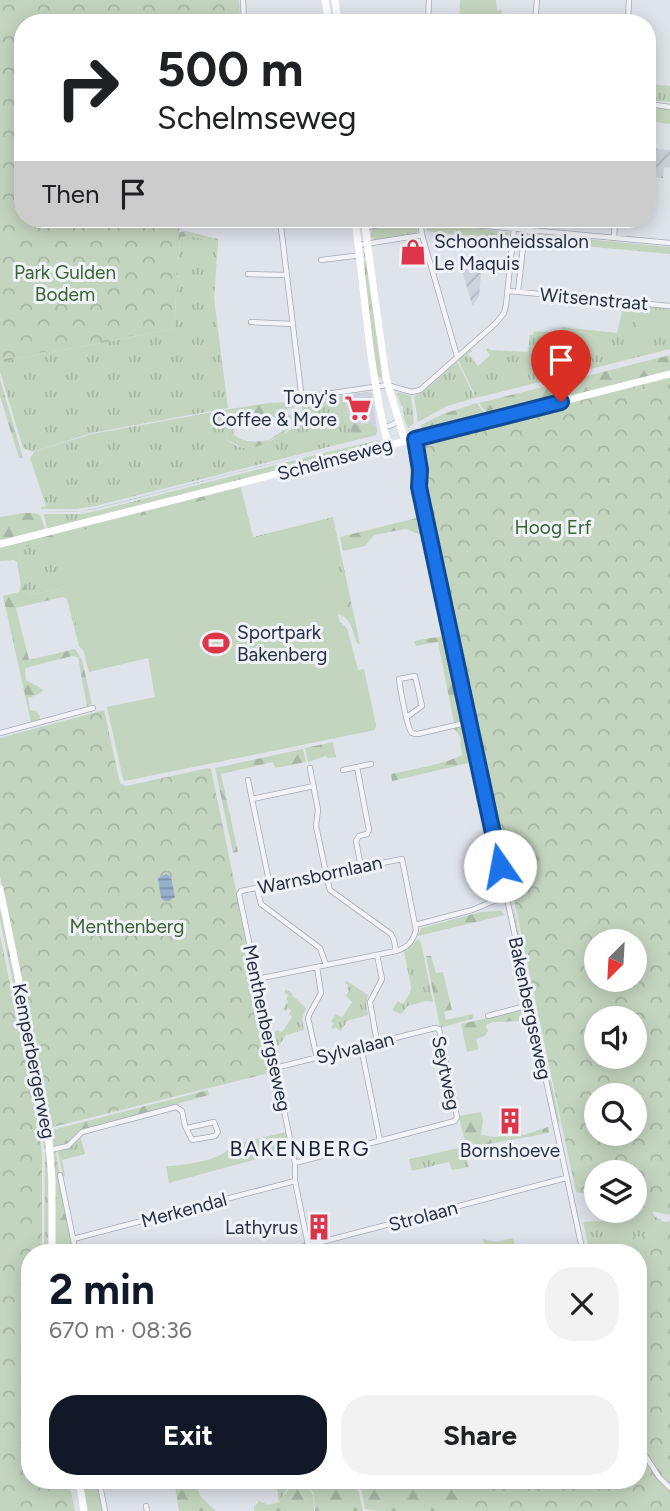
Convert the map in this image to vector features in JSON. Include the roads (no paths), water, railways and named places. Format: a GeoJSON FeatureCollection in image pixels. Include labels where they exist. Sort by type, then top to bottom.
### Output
{"type":"FeatureCollection","features":[{"type":"Feature","properties":{"kind":"main road","name":"Bakenbergseweg"},"geometry":{"type":"LineString","coordinates":[[361,228],[387,385],[409,440]]}},
{"type":"Feature","properties":{"kind":"main road","name":"Bakenbergseweg"},"geometry":{"type":"LineString","coordinates":[[365,254],[375,387],[388,445]]}},
{"type":"Feature","properties":{"kind":"main road","name":"Schelmseweg"},"geometry":{"type":"LineString","coordinates":[[0,544],[670,374]]}},
{"type":"Feature","properties":{"kind":"main road","name":"Kemperbergerweg"},"geometry":{"type":"LineString","coordinates":[[0,890],[45,1109],[50,1150],[52,1244]]}},
{"type":"Feature","properties":{"kind":"main road"},"geometry":{"type":"LineString","coordinates":[[81,1489],[85,1511]]}},
{"type":"Feature","properties":{"kind":"street"},"geometry":{"type":"LineString","coordinates":[[281,228],[301,392],[308,397],[387,385],[416,392],[501,317],[506,305],[514,228],[670,243]]}},
{"type":"Feature","properties":{"kind":"street"},"geometry":{"type":"LineString","coordinates":[[421,228],[457,357]]}},
{"type":"Feature","properties":{"kind":"street"},"geometry":{"type":"LineString","coordinates":[[614,238],[615,228]]}},
{"type":"Feature","properties":{"kind":"street"},"geometry":{"type":"LineString","coordinates":[[518,292],[523,229]]}},
{"type":"Feature","properties":{"kind":"street"},"geometry":{"type":"LineString","coordinates":[[363,244],[422,235]]}},
{"type":"Feature","properties":{"kind":"street"},"geometry":{"type":"LineString","coordinates":[[321,260],[365,254]]}},
{"type":"Feature","properties":{"kind":"street"},"geometry":{"type":"LineString","coordinates":[[248,274],[287,275]]}},
{"type":"Feature","properties":{"kind":"street","name":"Witsenstraat"},"geometry":{"type":"LineString","coordinates":[[508,291],[670,306]]}},
{"type":"Feature","properties":{"kind":"street"},"geometry":{"type":"LineString","coordinates":[[251,322],[292,324]]}},
{"type":"Feature","properties":{"kind":"street"},"geometry":{"type":"LineString","coordinates":[[383,425],[390,426],[399,419]]}},
{"type":"Feature","properties":{"kind":"street","name":"Bakenbergseweg"},"geometry":{"type":"LineString","coordinates":[[409,440],[420,470],[419,487],[581,1244]]}},
{"type":"Feature","properties":{"kind":"street"},"geometry":{"type":"LineString","coordinates":[[407,717],[422,706],[415,676],[399,679],[407,717],[410,730],[413,733],[468,722]]}},
{"type":"Feature","properties":{"kind":"street"},"geometry":{"type":"LineString","coordinates":[[0,733],[93,708]]}},
{"type":"Feature","properties":{"kind":"street"},"geometry":{"type":"LineString","coordinates":[[343,770],[371,764]]}},
{"type":"Feature","properties":{"kind":"street"},"geometry":{"type":"LineString","coordinates":[[357,767],[369,830],[367,834],[357,838],[361,867]]}},
{"type":"Feature","properties":{"kind":"street"},"geometry":{"type":"LineString","coordinates":[[310,768],[318,810],[316,826],[331,890],[391,934],[396,951]]}},
{"type":"Feature","properties":{"kind":"street"},"geometry":{"type":"LineString","coordinates":[[248,780],[270,886]]}},
{"type":"Feature","properties":{"kind":"street"},"geometry":{"type":"LineString","coordinates":[[252,799],[314,786]]}},
{"type":"Feature","properties":{"kind":"street","name":"Warnsbornlaan"},"geometry":{"type":"LineString","coordinates":[[239,894],[241,891],[402,859],[415,925]]}},
{"type":"Feature","properties":{"kind":"street"},"geometry":{"type":"LineString","coordinates":[[257,888],[261,904],[320,948],[326,965]]}},
{"type":"Feature","properties":{"kind":"street","name":"Menthenbergseweg"},"geometry":{"type":"LineString","coordinates":[[239,894],[295,1163],[295,1181],[308,1244]]}},
{"type":"Feature","properties":{"kind":"street"},"geometry":{"type":"LineString","coordinates":[[257,979],[406,948],[415,933],[415,925],[472,910],[506,896]]}},
{"type":"Feature","properties":{"kind":"street"},"geometry":{"type":"LineString","coordinates":[[377,955],[382,979],[370,1002],[377,1042]]}},
{"type":"Feature","properties":{"kind":"street"},"geometry":{"type":"LineString","coordinates":[[317,967],[321,993],[308,1018],[317,1058]]}},
{"type":"Feature","properties":{"kind":"street"},"geometry":{"type":"LineString","coordinates":[[488,1016],[529,1006]]}},
{"type":"Feature","properties":{"kind":"street","name":"Sylvalaan"},"geometry":{"type":"LineString","coordinates":[[275,1068],[435,1028]]}},
{"type":"Feature","properties":{"kind":"street","name":"Seytweg"},"geometry":{"type":"LineString","coordinates":[[380,1141],[453,1123],[457,1118],[439,1029],[435,1028]]}},
{"type":"Feature","properties":{"kind":"street"},"geometry":{"type":"LineString","coordinates":[[295,1163],[380,1141],[360,1047]]}},
{"type":"Feature","properties":{"kind":"street","name":"Kemperbergerweg"},"geometry":{"type":"LineString","coordinates":[[50,1150],[68,1146],[82,1132],[176,1107],[182,1111],[190,1139],[193,1141],[215,1136],[218,1132],[214,1122],[187,1128]]}},
{"type":"Feature","properties":{"kind":"street"},"geometry":{"type":"LineString","coordinates":[[60,1175],[74,1244]]}},
{"type":"Feature","properties":{"kind":"street","name":"Strolaan"},"geometry":{"type":"LineString","coordinates":[[312,1244],[566,1178]]}},
{"type":"Feature","properties":{"kind":"street","name":"Merkendal"},"geometry":{"type":"LineString","coordinates":[[73,1239],[295,1181]]}},
{"type":"Feature","properties":{"kind":"street"},"geometry":{"type":"LineString","coordinates":[[647,1458],[670,1488]]}},
{"type":"Feature","properties":{"kind":"street"},"geometry":{"type":"LineString","coordinates":[[101,1489],[105,1511]]}},
{"type":"Feature","properties":{"kind":"water"},"geometry":{"type":"Polygon","coordinates":[[[166,874],[171,877],[175,897],[169,901],[161,898],[158,878],[166,874]]]}},
{"type":"Feature","properties":{"kind":"place","name":"Schoonheidssalon Le Maquis"},"geometry":{"type":"Point","coordinates":[413,252]}},
{"type":"Feature","properties":{"kind":"place","name":"Tony's Coffee & More"},"geometry":{"type":"Point","coordinates":[358,408]}},
{"type":"Feature","properties":{"kind":"place","name":"Sportpark Bakenberg"},"geometry":{"type":"Point","coordinates":[216,643]}},
{"type":"Feature","properties":{"kind":"place","name":"Bornshoeve"},"geometry":{"type":"Point","coordinates":[510,1121]}},
{"type":"Feature","properties":{"kind":"place","name":"Lathyrus"},"geometry":{"type":"Point","coordinates":[319,1227]}},
{"type":"Feature","properties":{"kind":"district","name":"BAKENBERG"},"geometry":{"type":"Point","coordinates":[300,1148]}},
{"type":"Feature","properties":{"kind":"park label","name":"Park Gulden Bodem"},"geometry":{"type":"Point","coordinates":[65,283]}},
{"type":"Feature","properties":{"kind":"park label","name":"Hoog Erf"},"geometry":{"type":"Point","coordinates":[553,527]}},
{"type":"Feature","properties":{"kind":"park label","name":"Menthenberg"},"geometry":{"type":"Point","coordinates":[127,926]}}]}
